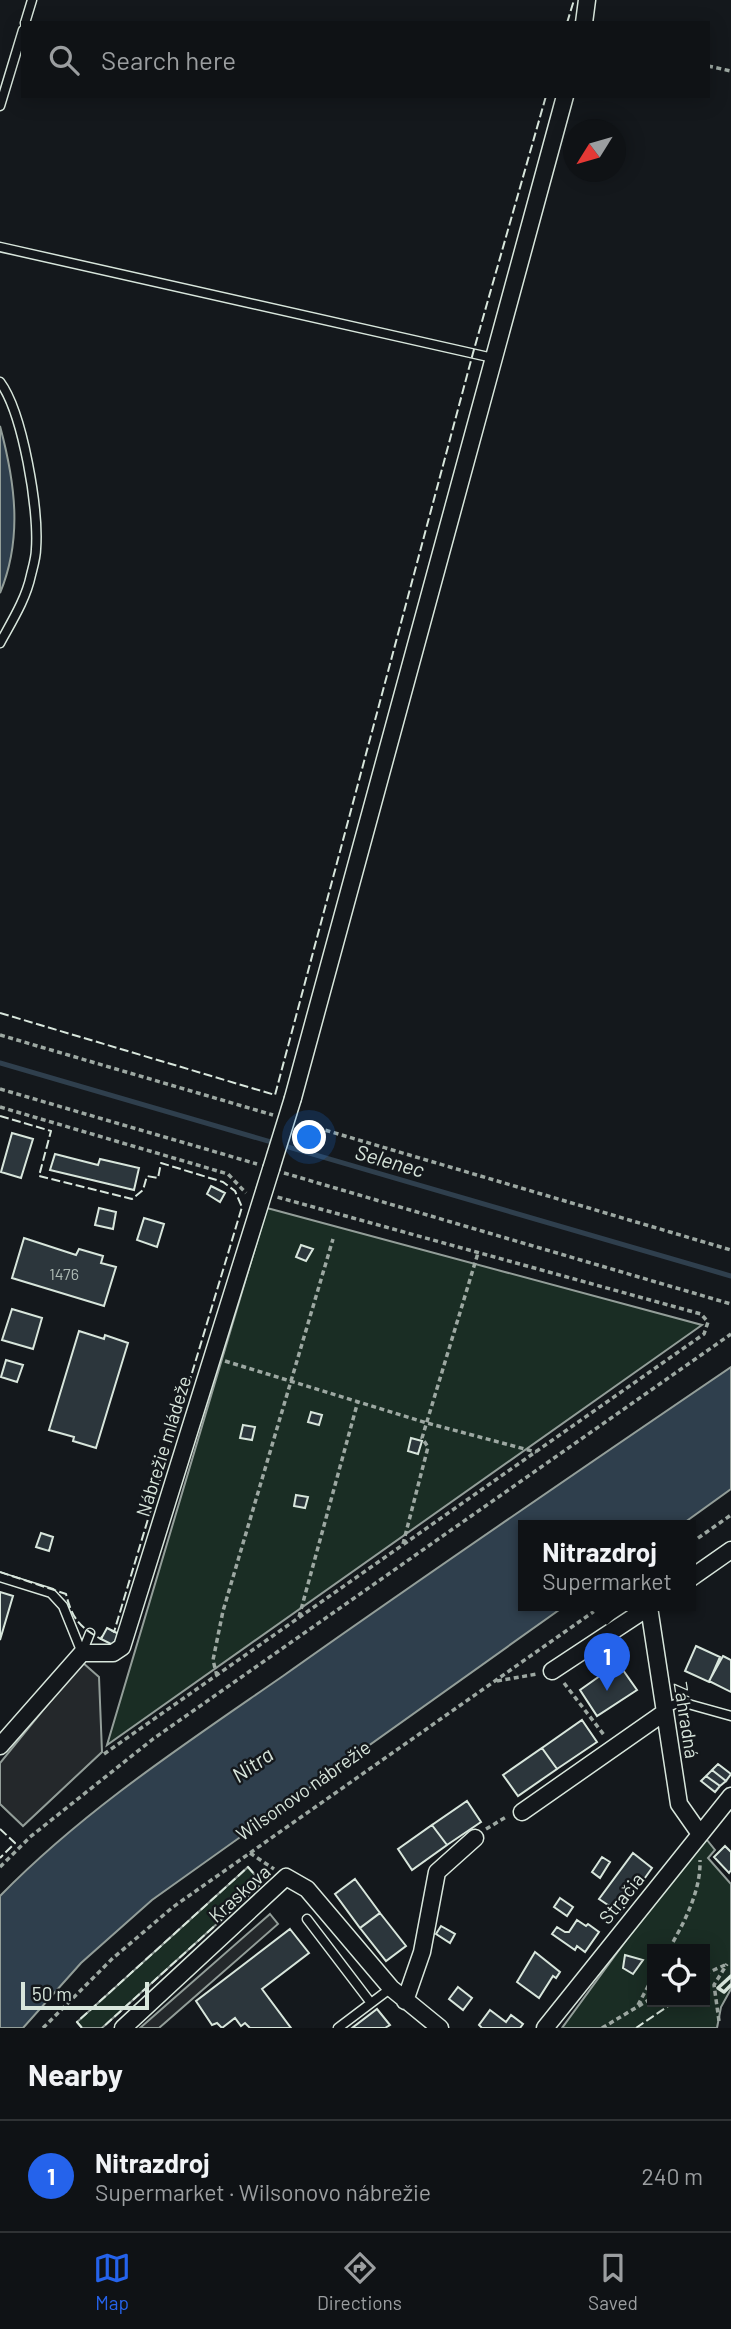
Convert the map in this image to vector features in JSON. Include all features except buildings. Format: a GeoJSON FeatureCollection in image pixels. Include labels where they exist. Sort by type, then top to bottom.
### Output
{"type":"FeatureCollection","features":[{"type":"Feature","properties":{"kind":"street"},"geometry":{"type":"LineString","coordinates":[[584,21],[587,0]]}},
{"type":"Feature","properties":{"kind":"street","name":"Nábrežie mládeže"},"geometry":{"type":"LineString","coordinates":[[82,1653],[113,1653],[122,1647],[127,1636],[293,1098],[564,98]]}},
{"type":"Feature","properties":{"kind":"street"},"geometry":{"type":"LineString","coordinates":[[696,1574],[731,1550]]}},
{"type":"Feature","properties":{"kind":"street"},"geometry":{"type":"LineString","coordinates":[[552,1671],[642,1611]]}},
{"type":"Feature","properties":{"kind":"street","name":"Záhradná"},"geometry":{"type":"LineString","coordinates":[[651,1611],[679,1804],[700,1833]]}},
{"type":"Feature","properties":{"kind":"street"},"geometry":{"type":"LineString","coordinates":[[0,1746],[82,1653]]}},
{"type":"Feature","properties":{"kind":"street"},"geometry":{"type":"LineString","coordinates":[[522,1812],[665,1710]]}},
{"type":"Feature","properties":{"kind":"street","name":"Stračia"},"geometry":{"type":"LineString","coordinates":[[545,2028],[731,1796]]}},
{"type":"Feature","properties":{"kind":"street"},"geometry":{"type":"LineString","coordinates":[[405,2001],[422,1952],[437,1872],[475,1838]]}},
{"type":"Feature","properties":{"kind":"street","name":"Kraskova"},"geometry":{"type":"LineString","coordinates":[[123,2028],[286,1877],[307,1889],[391,1988],[440,2028]]}},
{"type":"Feature","properties":{"kind":"lane"},"geometry":{"type":"LineString","coordinates":[[26,21],[32,0]]}},
{"type":"Feature","properties":{"kind":"lane"},"geometry":{"type":"LineString","coordinates":[[0,106],[21,37]]}},
{"type":"Feature","properties":{"kind":"lane"},"geometry":{"type":"LineString","coordinates":[[0,247],[493,358]]}},
{"type":"Feature","properties":{"kind":"lane"},"geometry":{"type":"LineString","coordinates":[[0,383],[6,390],[25,452],[34,509],[36,548],[26,593],[0,643]]}},
{"type":"Feature","properties":{"kind":"lane"},"geometry":{"type":"LineString","coordinates":[[0,1577],[51,1593],[63,1606],[82,1653]]}},
{"type":"Feature","properties":{"kind":"lane"},"geometry":{"type":"LineString","coordinates":[[82,1653],[90,1633]]}},
{"type":"Feature","properties":{"kind":"lane"},"geometry":{"type":"LineString","coordinates":[[665,1710],[681,1702],[731,1716]]}},
{"type":"Feature","properties":{"kind":"lane"},"geometry":{"type":"LineString","coordinates":[[307,1919],[371,2003]]}},
{"type":"Feature","properties":{"kind":"lane"},"geometry":{"type":"LineString","coordinates":[[338,2028],[391,1988]]}},
{"type":"Feature","properties":{"kind":"path"},"geometry":{"type":"LineString","coordinates":[[710,66],[731,71]]}},
{"type":"Feature","properties":{"kind":"path"},"geometry":{"type":"LineString","coordinates":[[0,1035],[279,1117]]}},
{"type":"Feature","properties":{"kind":"path"},"geometry":{"type":"LineString","coordinates":[[0,1089],[731,1304]]}},
{"type":"Feature","properties":{"kind":"path"},"geometry":{"type":"LineString","coordinates":[[0,1107],[228,1174],[258,1207],[275,1196],[701,1314],[708,1322],[704,1334],[104,1754]]}},
{"type":"Feature","properties":{"kind":"path"},"geometry":{"type":"LineString","coordinates":[[292,1121],[731,1250]]}},
{"type":"Feature","properties":{"kind":"path"},"geometry":{"type":"LineString","coordinates":[[216,1676],[213,1660],[223,1611],[333,1239]]}},
{"type":"Feature","properties":{"kind":"path"},"geometry":{"type":"LineString","coordinates":[[402,1546],[428,1447],[422,1438],[478,1253]]}},
{"type":"Feature","properties":{"kind":"path"},"geometry":{"type":"LineString","coordinates":[[0,1867],[30,1838],[153,1739],[731,1334]]}},
{"type":"Feature","properties":{"kind":"path"},"geometry":{"type":"LineString","coordinates":[[212,1357],[427,1423],[536,1452]]}},
{"type":"Feature","properties":{"kind":"path"},"geometry":{"type":"LineString","coordinates":[[298,1619],[359,1401]]}},
{"type":"Feature","properties":{"kind":"path"},"geometry":{"type":"LineString","coordinates":[[696,1540],[731,1515]]}},
{"type":"Feature","properties":{"kind":"path","name":"Wilsonovo nábrežie"},"geometry":{"type":"LineString","coordinates":[[43,2028],[113,1958],[173,1907],[594,1611]]}},
{"type":"Feature","properties":{"kind":"path"},"geometry":{"type":"LineString","coordinates":[[493,1682],[552,1671],[571,1691],[614,1748]]}},
{"type":"Feature","properties":{"kind":"path"},"geometry":{"type":"LineString","coordinates":[[475,1838],[502,1818],[522,1812]]}},
{"type":"Feature","properties":{"kind":"path"},"geometry":{"type":"LineString","coordinates":[[672,1944],[684,1923],[700,1874],[700,1833]]}},
{"type":"Feature","properties":{"kind":"path"},"geometry":{"type":"LineString","coordinates":[[250,1853],[286,1877]]}},
{"type":"Feature","properties":{"kind":"path"},"geometry":{"type":"LineString","coordinates":[[710,1972],[727,1964],[714,1985],[719,2021]]}},
{"type":"Feature","properties":{"kind":"path"},"geometry":{"type":"LineString","coordinates":[[638,2005],[647,1988]]}},
{"type":"Feature","properties":{"kind":"path"},"geometry":{"type":"LineString","coordinates":[[601,2028],[647,2000]]}},
{"type":"Feature","properties":{"kind":"green space"},"geometry":{"type":"Polygon","coordinates":[[[267,1208],[702,1325],[107,1745],[267,1208]]]}},
{"type":"Feature","properties":{"kind":"green space"},"geometry":{"type":"Polygon","coordinates":[[[703,1835],[715,1850],[708,1858],[731,1884],[731,1989],[721,2007],[717,2028],[562,2028],[703,1835]]]}},
{"type":"Feature","properties":{"kind":"green space"},"geometry":{"type":"Polygon","coordinates":[[[248,1867],[262,1883],[102,2028],[82,2028],[77,2022],[248,1867]]]}},
{"type":"Feature","properties":{"kind":"shaded area"},"geometry":{"type":"Polygon","coordinates":[[[82,1662],[99,1677],[102,1752],[23,1826],[0,1804],[0,1763],[82,1662]]]}},
{"type":"Feature","properties":{"kind":"shaded area"},"geometry":{"type":"Polygon","coordinates":[[[270,1914],[278,1924],[159,2028],[140,2028],[270,1914]]]}},
{"type":"Feature","properties":{"kind":"water"},"geometry":{"type":"Polygon","coordinates":[[[0,426],[13,489],[14,531],[12,552],[0,593],[0,426]]]}},
{"type":"Feature","properties":{"kind":"water","name":"Nitra"},"geometry":{"type":"Polygon","coordinates":[[[731,1367],[731,1489],[688,1520],[518,1520],[518,1611],[558,1611],[152,1900],[81,1963],[23,2028],[0,2028],[0,1896],[66,1835],[136,1779],[450,1559],[731,1367]]]}},
{"type":"Feature","properties":{"kind":"waterway","name":"Selenec"},"geometry":{"type":"LineString","coordinates":[[0,1063],[731,1276]]}},
{"type":"Feature","properties":{"kind":"fence"},"geometry":{"type":"LineString","coordinates":[[568,21],[574,0]]}},
{"type":"Feature","properties":{"kind":"fence"},"geometry":{"type":"LineString","coordinates":[[0,1013],[275,1095],[473,353],[545,98]]}},
{"type":"Feature","properties":{"kind":"fence"},"geometry":{"type":"LineString","coordinates":[[0,1116],[51,1131],[39,1176],[132,1199],[143,1190],[147,1176],[158,1178],[161,1163],[223,1182],[235,1191],[242,1207],[114,1632],[111,1630]]}},
{"type":"Feature","properties":{"kind":"fence"},"geometry":{"type":"LineString","coordinates":[[0,1572],[66,1594],[71,1609],[82,1626],[101,1639],[102,1636]]}},
{"type":"Feature","properties":{"kind":"fence"},"geometry":{"type":"LineString","coordinates":[[0,1829],[15,1843],[0,1858]]}},
{"type":"Feature","properties":{"kind":"fence"},"geometry":{"type":"LineString","coordinates":[[82,2028],[77,2022],[248,1867],[262,1883],[102,2028]]}},
{"type":"Feature","properties":{"kind":"fence"},"geometry":{"type":"LineString","coordinates":[[636,2028],[667,2007]]}},
{"type":"Feature","properties":{"kind":"wall"},"geometry":{"type":"LineString","coordinates":[[731,1976],[718,1988],[724,1992],[731,1985]]}},
{"type":"Feature","properties":{"kind":"place","name":"Nitrazdroj"},"geometry":{"type":"Point","coordinates":[607,1691]}}]}
